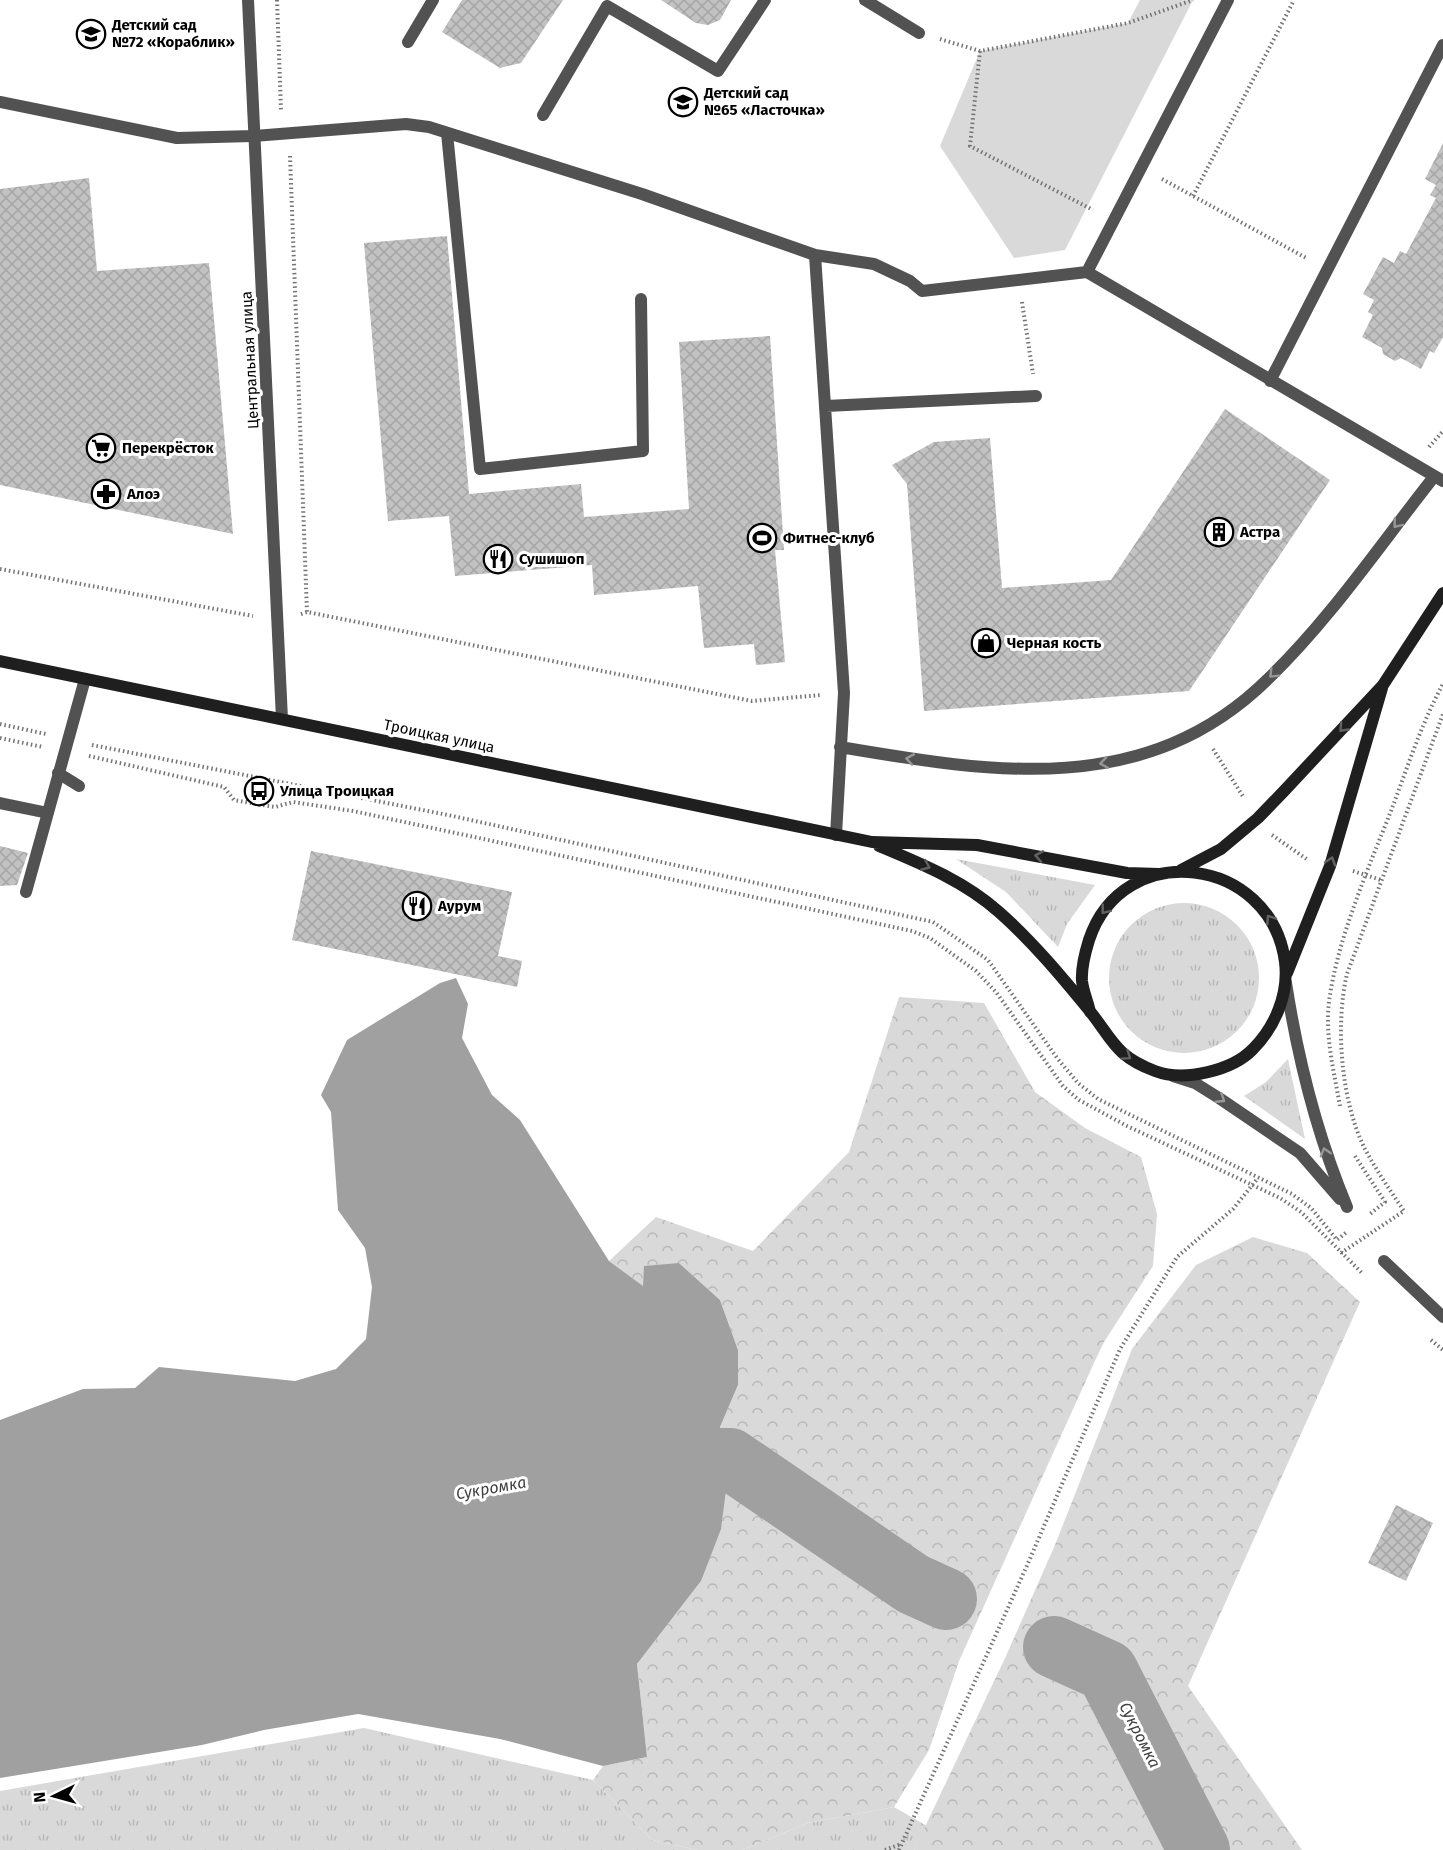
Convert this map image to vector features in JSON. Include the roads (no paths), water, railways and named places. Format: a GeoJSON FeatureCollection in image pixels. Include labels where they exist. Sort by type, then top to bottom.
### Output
{"type":"FeatureCollection","features":[{"type":"Feature","properties":{"kind":"street","name":"Центральная улица"},"geometry":{"type":"LineString","coordinates":[[248,0],[282,719]]}},
{"type":"Feature","properties":{"kind":"street"},"geometry":{"type":"LineString","coordinates":[[408,42],[433,0]]}},
{"type":"Feature","properties":{"kind":"street"},"geometry":{"type":"LineString","coordinates":[[543,115],[607,6],[718,71],[765,0]]}},
{"type":"Feature","properties":{"kind":"street"},"geometry":{"type":"LineString","coordinates":[[865,0],[919,33]]}},
{"type":"Feature","properties":{"kind":"street"},"geometry":{"type":"LineString","coordinates":[[1087,272],[1227,0]]}},
{"type":"Feature","properties":{"kind":"street"},"geometry":{"type":"LineString","coordinates":[[1270,381],[1443,45]]}},
{"type":"Feature","properties":{"kind":"street"},"geometry":{"type":"LineString","coordinates":[[0,102],[177,138],[286,134],[406,124],[447,133],[642,194],[815,255],[874,264],[910,280],[922,291],[1087,272],[1438,479],[1292,655],[1268,680],[1238,706],[1174,743],[1122,760],[1036,769],[949,765],[840,747]]}},
{"type":"Feature","properties":{"kind":"street"},"geometry":{"type":"LineString","coordinates":[[447,133],[480,469],[643,451],[641,299]]}},
{"type":"Feature","properties":{"kind":"street"},"geometry":{"type":"LineString","coordinates":[[815,255],[844,693],[836,835]]}},
{"type":"Feature","properties":{"kind":"street"},"geometry":{"type":"LineString","coordinates":[[826,406],[1036,396]]}},
{"type":"Feature","properties":{"kind":"street"},"geometry":{"type":"LineString","coordinates":[[1090,1012],[1082,981],[1084,955],[1092,930],[1102,912],[1117,896],[1131,886],[1159,874],[1180,870],[1214,854],[1258,818],[1383,685],[1443,593]]}},
{"type":"Feature","properties":{"kind":"street","name":"Троицкая улица"},"geometry":{"type":"LineString","coordinates":[[0,661],[872,842]]}},
{"type":"Feature","properties":{"kind":"street"},"geometry":{"type":"LineString","coordinates":[[26,892],[85,679]]}},
{"type":"Feature","properties":{"kind":"street"},"geometry":{"type":"LineString","coordinates":[[1168,1075],[1211,1072],[1248,1055],[1264,1039],[1275,1020],[1287,978],[1329,866],[1383,685]]}},
{"type":"Feature","properties":{"kind":"street"},"geometry":{"type":"LineString","coordinates":[[58,773],[79,786]]}},
{"type":"Feature","properties":{"kind":"street"},"geometry":{"type":"LineString","coordinates":[[0,803],[48,813]]}},
{"type":"Feature","properties":{"kind":"street"},"geometry":{"type":"LineString","coordinates":[[872,842],[939,871],[979,896],[1016,929],[1090,1012],[1112,1044],[1130,1059],[1168,1075],[1195,1083],[1300,1153],[1347,1207],[1328,1162],[1315,1119],[1292,1020],[1283,948],[1276,930],[1259,903],[1220,878],[1180,870]]}},
{"type":"Feature","properties":{"kind":"street"},"geometry":{"type":"LineString","coordinates":[[872,842],[976,845],[1127,873],[1159,874]]}},
{"type":"Feature","properties":{"kind":"street"},"geometry":{"type":"LineString","coordinates":[[1384,1261],[1443,1317]]}},
{"type":"Feature","properties":{"kind":"water"},"geometry":{"type":"Polygon","coordinates":[[[456,978],[468,1004],[462,1038],[492,1095],[520,1120],[609,1261],[643,1286],[644,1266],[679,1263],[720,1300],[738,1350],[738,1385],[720,1427],[730,1459],[721,1529],[701,1581],[637,1664],[647,1757],[603,1766],[500,1739],[358,1714],[264,1730],[202,1745],[0,1778],[0,1420],[83,1389],[135,1388],[159,1367],[295,1381],[336,1369],[366,1339],[372,1287],[365,1248],[338,1210],[331,1112],[321,1095],[347,1040],[440,983],[456,978]]]}},
{"type":"Feature","properties":{"kind":"waterway","name":"Сукромка"},"geometry":{"type":"LineString","coordinates":[[644,1463],[672,1459],[730,1459],[913,1584],[946,1599]]}},
{"type":"Feature","properties":{"kind":"waterway","name":"Сукромка"},"geometry":{"type":"LineString","coordinates":[[1054,1647],[1107,1671],[1199,1850]]}},
{"type":"Feature","properties":{"kind":"place","name":"Детский сад №72 «Кораблик»"},"geometry":{"type":"Point","coordinates":[91,34]}},
{"type":"Feature","properties":{"kind":"place","name":"Детский сад №65 «Ласточка»"},"geometry":{"type":"Point","coordinates":[683,102]}},
{"type":"Feature","properties":{"kind":"place","name":"Перекрёсток"},"geometry":{"type":"Point","coordinates":[101,448]}},
{"type":"Feature","properties":{"kind":"place","name":"Алоэ"},"geometry":{"type":"Point","coordinates":[106,494]}},
{"type":"Feature","properties":{"kind":"place","name":"Астра"},"geometry":{"type":"Point","coordinates":[1219,532]}},
{"type":"Feature","properties":{"kind":"place","name":"Фитнес-клуб"},"geometry":{"type":"Point","coordinates":[762,538]}},
{"type":"Feature","properties":{"kind":"place","name":"Сушишоп"},"geometry":{"type":"Point","coordinates":[498,559]}},
{"type":"Feature","properties":{"kind":"place","name":"Черная кость"},"geometry":{"type":"Point","coordinates":[986,643]}},
{"type":"Feature","properties":{"kind":"place","name":"Улица Троицкая"},"geometry":{"type":"Point","coordinates":[259,791]}},
{"type":"Feature","properties":{"kind":"place","name":"Аурум"},"geometry":{"type":"Point","coordinates":[417,906]}}]}
